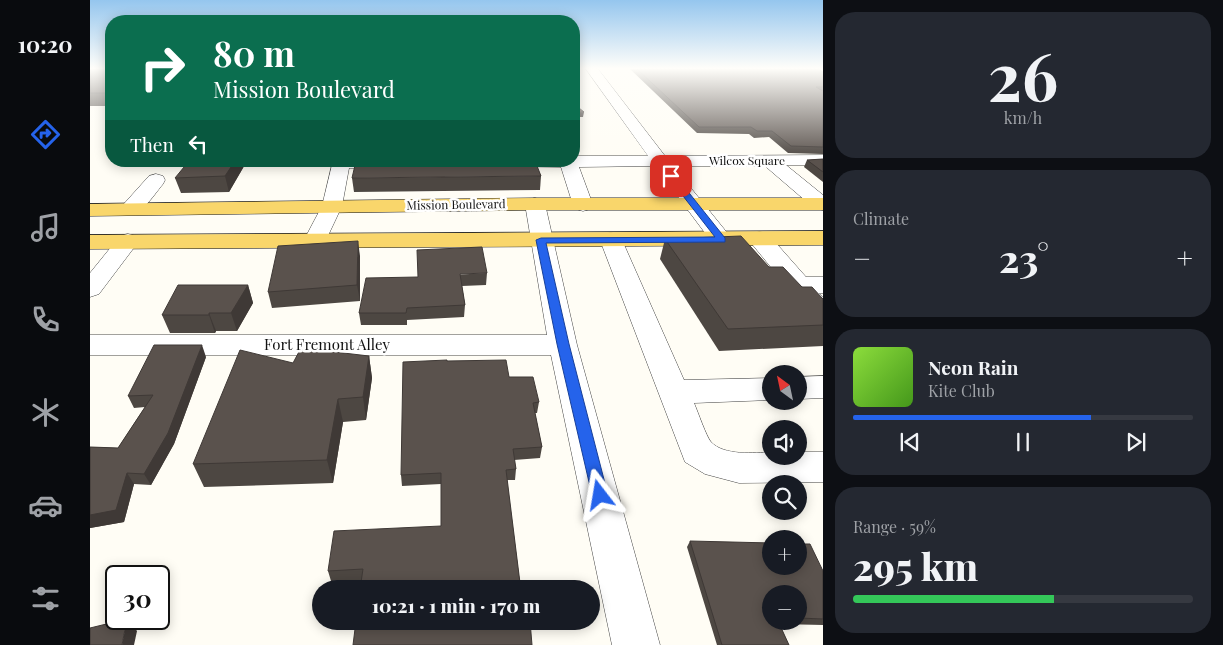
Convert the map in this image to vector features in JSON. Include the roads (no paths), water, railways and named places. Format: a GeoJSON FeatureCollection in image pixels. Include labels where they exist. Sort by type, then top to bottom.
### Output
{"type":"FeatureCollection","features":[{"type":"Feature","properties":{"kind":"main road","name":"Mission Boulevard"},"geometry":{"type":"LineString","coordinates":[[90,210],[535,204],[694,206],[822,204]]}},
{"type":"Feature","properties":{"kind":"main road"},"geometry":{"type":"LineString","coordinates":[[90,242],[823,238]]}},
{"type":"Feature","properties":{"kind":"street"},"geometry":{"type":"LineString","coordinates":[[614,99],[694,206],[722,240]]}},
{"type":"Feature","properties":{"kind":"street"},"geometry":{"type":"LineString","coordinates":[[769,160],[822,204]]}},
{"type":"Feature","properties":{"kind":"street","name":"Wilcox Square"},"geometry":{"type":"LineString","coordinates":[[580,162],[823,160]]}},
{"type":"Feature","properties":{"kind":"street"},"geometry":{"type":"LineString","coordinates":[[315,240],[332,206],[340,167]]}},
{"type":"Feature","properties":{"kind":"street"},"geometry":{"type":"LineString","coordinates":[[570,167],[583,205]]}},
{"type":"Feature","properties":{"kind":"street"},"geometry":{"type":"LineString","coordinates":[[129,210],[156,180]]}},
{"type":"Feature","properties":{"kind":"street"},"geometry":{"type":"LineString","coordinates":[[535,204],[563,344],[636,645]]}},
{"type":"Feature","properties":{"kind":"street"},"geometry":{"type":"LineString","coordinates":[[760,239],[811,285],[823,313]]}},
{"type":"Feature","properties":{"kind":"street"},"geometry":{"type":"LineString","coordinates":[[611,240],[698,452],[718,463],[739,468],[823,468]]}},
{"type":"Feature","properties":{"kind":"street"},"geometry":{"type":"LineString","coordinates":[[90,289],[128,241]]}},
{"type":"Feature","properties":{"kind":"street","name":"Fort Fremont Alley"},"geometry":{"type":"LineString","coordinates":[[90,345],[563,344]]}},
{"type":"Feature","properties":{"kind":"street"},"geometry":{"type":"LineString","coordinates":[[808,388],[823,387]]}},
{"type":"Feature","properties":{"kind":"street"},"geometry":{"type":"LineString","coordinates":[[673,392],[762,389]]}}]}
